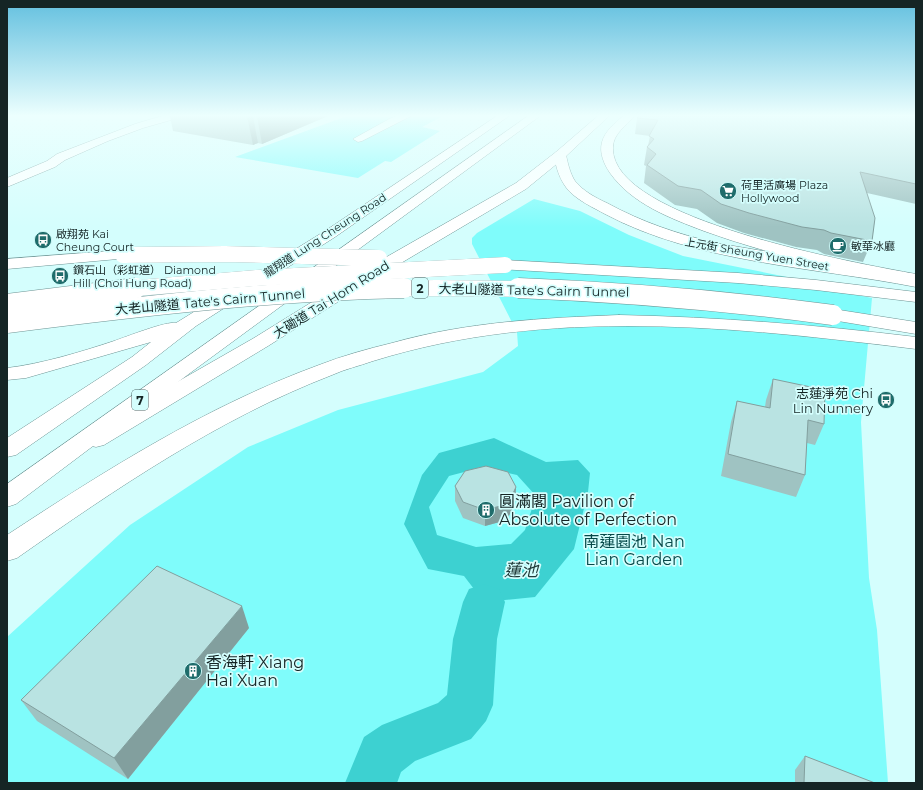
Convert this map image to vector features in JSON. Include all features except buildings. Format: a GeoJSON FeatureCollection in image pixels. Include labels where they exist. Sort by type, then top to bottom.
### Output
{"type":"FeatureCollection","features":[{"type":"Feature","properties":{"kind":"main road"},"geometry":{"type":"LineString","coordinates":[[17,166],[61,157],[71,153]]}},
{"type":"Feature","properties":{"kind":"main road","name":"龍翔道 Lung Cheung Road"},"geometry":{"type":"LineString","coordinates":[[7,449],[139,361],[189,322],[330,234],[450,153]]}},
{"type":"Feature","properties":{"kind":"main road","name":"龍翔道 Lung Cheung Road"},"geometry":{"type":"LineString","coordinates":[[7,497],[484,153]]}},
{"type":"Feature","properties":{"kind":"main road","name":"大磡道 Tai Hom Road"},"geometry":{"type":"LineString","coordinates":[[48,467],[261,342],[368,275],[521,186],[562,153]]}},
{"type":"Feature","properties":{"kind":"main road"},"geometry":{"type":"LineString","coordinates":[[608,153],[610,164],[631,188],[649,201],[688,220],[756,244],[860,269],[916,280]]}},
{"type":"Feature","properties":{"kind":"main road","name":"上元街 Sheung Yuen Street"},"geometry":{"type":"LineString","coordinates":[[560,155],[563,172],[574,188],[589,199],[614,214],[680,240],[714,248],[916,280]]}},
{"type":"Feature","properties":{"kind":"main road"},"geometry":{"type":"LineString","coordinates":[[7,183],[51,164],[61,157]]}},
{"type":"Feature","properties":{"kind":"main road"},"geometry":{"type":"LineString","coordinates":[[7,264],[91,257],[225,254],[350,257],[505,265]]}},
{"type":"Feature","properties":{"kind":"main road","name":"大老山隧道 Tate's Cairn Tunnel"},"geometry":{"type":"LineString","coordinates":[[7,304],[129,289],[222,281],[302,275],[505,265],[745,278],[816,284],[916,297]]}},
{"type":"Feature","properties":{"kind":"main road","name":"大老山隧道 Tate's Cairn Tunnel"},"geometry":{"type":"LineString","coordinates":[[7,323],[162,304],[234,297],[389,289],[502,287],[624,292],[716,300],[807,311],[916,328]]}},
{"type":"Feature","properties":{"kind":"main road"},"geometry":{"type":"LineString","coordinates":[[7,550],[113,479],[164,447],[231,411],[326,369],[400,347],[502,327],[549,322],[609,319],[672,320],[750,325],[916,343]]}},
{"type":"Feature","properties":{"kind":"main road"},"geometry":{"type":"LineString","coordinates":[[7,374],[26,372],[119,346],[189,322]]}},
{"type":"Feature","properties":{"kind":"green space"},"geometry":{"type":"Polygon","coordinates":[[[246,153],[405,153],[391,162],[385,161],[358,178],[235,157],[246,153]]]}},
{"type":"Feature","properties":{"kind":"green space","name":"南蓮園池 Nan Lian Garden"},"geometry":{"type":"Polygon","coordinates":[[[534,199],[580,211],[629,235],[683,256],[847,289],[847,293],[872,298],[861,422],[869,578],[877,630],[888,783],[7,783],[7,637],[130,525],[248,447],[338,410],[483,372],[518,346],[517,332],[472,244],[472,238],[477,233],[534,199]]]}},
{"type":"Feature","properties":{"kind":"water","name":"蓮池"},"geometry":{"type":"Polygon","coordinates":[[[494,438],[546,462],[578,460],[590,473],[588,492],[574,549],[535,597],[484,602],[464,576],[428,569],[404,524],[422,475],[439,453],[494,438]],[[483,467],[449,476],[429,507],[437,535],[476,547],[511,544],[525,530],[536,496],[517,475],[483,467]]]}},
{"type":"Feature","properties":{"kind":"waterway"},"geometry":{"type":"LineString","coordinates":[[371,783],[382,755],[399,742],[454,722],[469,705],[475,639],[484,602]]}},
{"type":"Feature","properties":{"kind":"place","name":"荷里活廣場 Plaza Hollywood"},"geometry":{"type":"Point","coordinates":[728,191]}},
{"type":"Feature","properties":{"kind":"place","name":"啟翔苑 Kai Cheung Court"},"geometry":{"type":"Point","coordinates":[43,240]}},
{"type":"Feature","properties":{"kind":"place","name":"敏華冰廳"},"geometry":{"type":"Point","coordinates":[838,246]}},
{"type":"Feature","properties":{"kind":"place","name":"鑽石山（彩虹道） Diamond Hill (Choi Hung Road)"},"geometry":{"type":"Point","coordinates":[60,276]}},
{"type":"Feature","properties":{"kind":"place","name":"志蓮淨苑 Chi Lin Nunnery"},"geometry":{"type":"Point","coordinates":[886,400]}},
{"type":"Feature","properties":{"kind":"place","name":"圓滿閣 Pavilion of Absolute of Perfection"},"geometry":{"type":"Point","coordinates":[486,510]}},
{"type":"Feature","properties":{"kind":"place","name":"香海軒 Xiang Hai Xuan"},"geometry":{"type":"Point","coordinates":[193,671]}}]}
